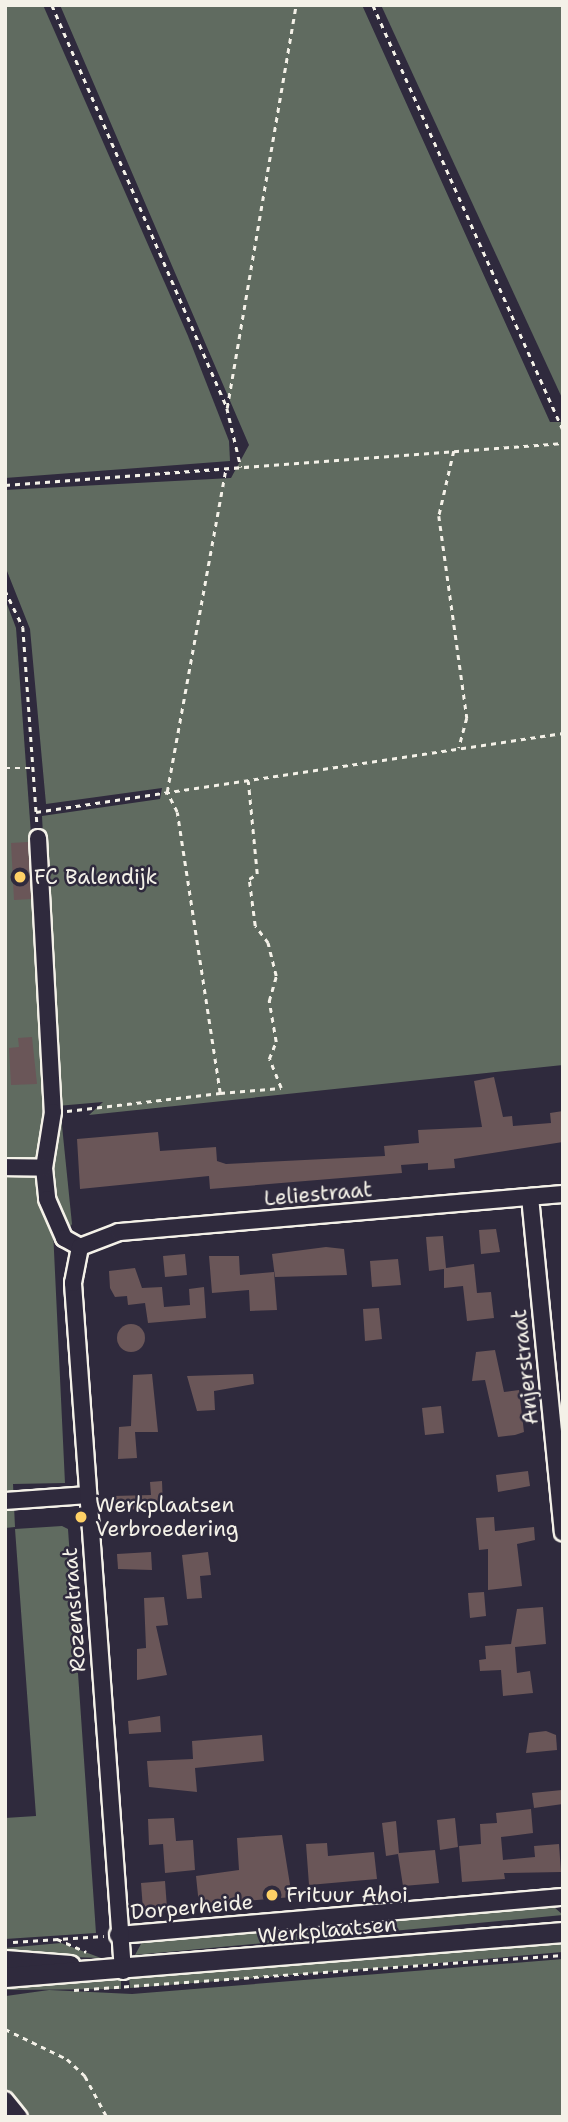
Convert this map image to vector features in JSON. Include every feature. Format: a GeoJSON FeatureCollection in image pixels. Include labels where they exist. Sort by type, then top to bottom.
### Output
{"type":"FeatureCollection","features":[{"type":"Feature","properties":{"kind":"main road","name":"Werkplaatsen"},"geometry":{"type":"LineString","coordinates":[[5,1960],[123,1971],[563,1932]]}},
{"type":"Feature","properties":{"kind":"main road","name":"Werkplaatsen"},"geometry":{"type":"LineString","coordinates":[[5,1977],[95,1970]]}},
{"type":"Feature","properties":{"kind":"street"},"geometry":{"type":"LineString","coordinates":[[38,838],[53,1112],[44,1168],[53,1218],[64,1238],[80,1247]]}},
{"type":"Feature","properties":{"kind":"street"},"geometry":{"type":"LineString","coordinates":[[5,1167],[44,1168]]}},
{"type":"Feature","properties":{"kind":"street","name":"Leliestraat"},"geometry":{"type":"LineString","coordinates":[[80,1247],[119,1232],[563,1194]]}},
{"type":"Feature","properties":{"kind":"street","name":"Anjerstraat"},"geometry":{"type":"LineString","coordinates":[[530,1197],[563,1532]]}},
{"type":"Feature","properties":{"kind":"street","name":"Rozenstraat"},"geometry":{"type":"LineString","coordinates":[[80,1247],[73,1283],[117,1935],[123,1971]]}},
{"type":"Feature","properties":{"kind":"street"},"geometry":{"type":"LineString","coordinates":[[5,1501],[87,1495]]}},
{"type":"Feature","properties":{"kind":"street","name":"Dorperheide"},"geometry":{"type":"LineString","coordinates":[[117,1935],[563,1897]]}},
{"type":"Feature","properties":{"kind":"street"},"geometry":{"type":"LineString","coordinates":[[5,2101],[19,2117]]}},
{"type":"Feature","properties":{"kind":"path"},"geometry":{"type":"LineString","coordinates":[[52,5],[227,408],[242,467]]}},
{"type":"Feature","properties":{"kind":"path"},"geometry":{"type":"LineString","coordinates":[[227,408],[296,5]]}},
{"type":"Feature","properties":{"kind":"path"},"geometry":{"type":"LineString","coordinates":[[373,5],[563,429]]}},
{"type":"Feature","properties":{"kind":"path"},"geometry":{"type":"LineString","coordinates":[[5,485],[563,443]]}},
{"type":"Feature","properties":{"kind":"path"},"geometry":{"type":"LineString","coordinates":[[454,451],[439,516],[467,718],[459,749]]}},
{"type":"Feature","properties":{"kind":"path"},"geometry":{"type":"LineString","coordinates":[[220,1093],[177,812],[167,792],[226,468]]}},
{"type":"Feature","properties":{"kind":"path"},"geometry":{"type":"LineString","coordinates":[[5,590],[23,627],[38,838]]}},
{"type":"Feature","properties":{"kind":"path"},"geometry":{"type":"LineString","coordinates":[[36,812],[563,733]]}},
{"type":"Feature","properties":{"kind":"path"},"geometry":{"type":"LineString","coordinates":[[5,768],[34,768]]}},
{"type":"Feature","properties":{"kind":"path"},"geometry":{"type":"LineString","coordinates":[[53,1112],[281,1088],[269,1059],[276,1042],[270,1001],[276,976],[268,943],[255,926],[250,891],[249,879],[257,874],[249,780]]}},
{"type":"Feature","properties":{"kind":"path"},"geometry":{"type":"LineString","coordinates":[[5,1943],[117,1935]]}},
{"type":"Feature","properties":{"kind":"path"},"geometry":{"type":"LineString","coordinates":[[61,1988],[125,1990],[563,1955]]}},
{"type":"Feature","properties":{"kind":"path"},"geometry":{"type":"LineString","coordinates":[[5,2029],[67,2059],[85,2076],[107,2117]]}},
{"type":"Feature","properties":{"kind":"green space"},"geometry":{"type":"Polygon","coordinates":[[[5,5],[43,5],[188,336],[229,441],[230,461],[5,478],[5,5]]]}},
{"type":"Feature","properties":{"kind":"green space"},"geometry":{"type":"Polygon","coordinates":[[[60,5],[362,5],[550,422],[563,422],[563,1065],[89,1115],[103,1102],[57,1106],[42,816],[160,799],[162,788],[46,804],[30,629],[5,566],[5,490],[231,478],[249,445],[60,5]]]}},
{"type":"Feature","properties":{"kind":"green space"},"geometry":{"type":"Polygon","coordinates":[[[381,5],[563,5],[563,400],[381,5]]]}},
{"type":"Feature","properties":{"kind":"green space"},"geometry":{"type":"Polygon","coordinates":[[[5,599],[16,628],[40,958],[49,1114],[41,1165],[5,1163],[5,599]]]}},
{"type":"Feature","properties":{"kind":"green space"},"geometry":{"type":"Polygon","coordinates":[[[61,1116],[72,1224],[69,1229],[50,1200],[50,1164],[61,1116]]]}},
{"type":"Feature","properties":{"kind":"green space"},"geometry":{"type":"Polygon","coordinates":[[[27,1168],[41,1179],[53,1230],[65,1483],[13,1484],[15,1527],[5,1528],[5,1172],[27,1168]]]}},
{"type":"Feature","properties":{"kind":"green space"},"geometry":{"type":"Polygon","coordinates":[[[62,1526],[68,1529],[96,1933],[5,1939],[5,1818],[36,1816],[15,1529],[62,1526]]]}},
{"type":"Feature","properties":{"kind":"green space"},"geometry":{"type":"Polygon","coordinates":[[[554,1907],[563,1915],[135,1955],[142,1942],[554,1907]]]}},
{"type":"Feature","properties":{"kind":"green space"},"geometry":{"type":"Polygon","coordinates":[[[563,1940],[563,1952],[405,1966],[130,1988],[129,1978],[563,1940]]]}},
{"type":"Feature","properties":{"kind":"green space"},"geometry":{"type":"Polygon","coordinates":[[[61,1943],[101,1958],[5,1955],[5,1948],[61,1943]]]}},
{"type":"Feature","properties":{"kind":"green space"},"geometry":{"type":"Polygon","coordinates":[[[563,1959],[563,2117],[31,2117],[5,2087],[6,1996],[49,1990],[132,1994],[563,1959]]]}},
{"type":"Feature","properties":{"kind":"green space"},"geometry":{"type":"Polygon","coordinates":[[[121,1978],[121,1989],[6,1990],[6,1981],[121,1978]]]}},
{"type":"Feature","properties":{"kind":"building"},"geometry":{"type":"Polygon","coordinates":[[[28,842],[31,899],[14,900],[11,843],[28,842]]]}},
{"type":"Feature","properties":{"kind":"building"},"geometry":{"type":"Polygon","coordinates":[[[32,1037],[37,1084],[11,1085],[9,1048],[19,1047],[18,1038],[32,1037]]]}},
{"type":"Feature","properties":{"kind":"building"},"geometry":{"type":"Polygon","coordinates":[[[494,1077],[503,1117],[512,1116],[513,1126],[551,1123],[550,1113],[563,1111],[563,1142],[454,1159],[455,1168],[428,1170],[428,1163],[401,1165],[402,1173],[210,1189],[209,1176],[80,1189],[77,1139],[158,1132],[160,1151],[216,1147],[217,1161],[226,1164],[385,1156],[384,1146],[419,1143],[418,1130],[482,1127],[474,1081],[494,1077]]]}},
{"type":"Feature","properties":{"kind":"building"},"geometry":{"type":"Polygon","coordinates":[[[496,1229],[500,1252],[481,1254],[479,1230],[496,1229]]]}},
{"type":"Feature","properties":{"kind":"building"},"geometry":{"type":"Polygon","coordinates":[[[443,1236],[446,1268],[474,1264],[477,1293],[491,1292],[494,1318],[467,1321],[463,1286],[444,1288],[444,1269],[429,1271],[426,1237],[443,1236]]]}},
{"type":"Feature","properties":{"kind":"building"},"geometry":{"type":"Polygon","coordinates":[[[326,1247],[344,1249],[347,1275],[275,1277],[272,1254],[326,1247]]]}},
{"type":"Feature","properties":{"kind":"building"},"geometry":{"type":"Polygon","coordinates":[[[185,1254],[187,1275],[165,1277],[163,1256],[185,1254]]]}},
{"type":"Feature","properties":{"kind":"building"},"geometry":{"type":"Polygon","coordinates":[[[209,1256],[239,1256],[240,1275],[274,1272],[277,1310],[250,1311],[249,1290],[212,1293],[209,1256]]]}},
{"type":"Feature","properties":{"kind":"building"},"geometry":{"type":"Polygon","coordinates":[[[398,1259],[401,1285],[372,1287],[370,1261],[398,1259]]]}},
{"type":"Feature","properties":{"kind":"building"},"geometry":{"type":"Polygon","coordinates":[[[135,1268],[142,1288],[162,1287],[164,1307],[190,1305],[189,1289],[204,1287],[206,1318],[148,1323],[145,1303],[128,1305],[127,1296],[115,1297],[110,1288],[109,1271],[135,1268]]]}},
{"type":"Feature","properties":{"kind":"building"},"geometry":{"type":"Polygon","coordinates":[[[379,1308],[382,1339],[365,1341],[363,1309],[379,1308]]]}},
{"type":"Feature","properties":{"kind":"building"},"geometry":{"type":"Polygon","coordinates":[[[131,1324],[141,1328],[145,1338],[141,1348],[131,1352],[121,1348],[117,1338],[121,1328],[131,1324]]]}},
{"type":"Feature","properties":{"kind":"building"},"geometry":{"type":"Polygon","coordinates":[[[495,1350],[504,1392],[519,1390],[524,1432],[515,1435],[498,1437],[485,1380],[472,1381],[476,1352],[495,1350]]]}},
{"type":"Feature","properties":{"kind":"building"},"geometry":{"type":"Polygon","coordinates":[[[152,1374],[158,1432],[135,1432],[137,1458],[118,1459],[119,1427],[131,1426],[133,1375],[152,1374]]]}},
{"type":"Feature","properties":{"kind":"building"},"geometry":{"type":"Polygon","coordinates":[[[253,1374],[254,1384],[214,1391],[215,1410],[197,1411],[187,1376],[253,1374]]]}},
{"type":"Feature","properties":{"kind":"building"},"geometry":{"type":"Polygon","coordinates":[[[441,1406],[444,1433],[425,1435],[422,1408],[441,1406]]]}},
{"type":"Feature","properties":{"kind":"building"},"geometry":{"type":"Polygon","coordinates":[[[528,1471],[530,1486],[498,1492],[496,1475],[528,1471]]]}},
{"type":"Feature","properties":{"kind":"building"},"geometry":{"type":"Polygon","coordinates":[[[162,1481],[163,1508],[114,1510],[113,1496],[151,1495],[150,1482],[162,1481]]]}},
{"type":"Feature","properties":{"kind":"building"},"geometry":{"type":"Polygon","coordinates":[[[494,1517],[495,1531],[534,1527],[535,1540],[517,1544],[522,1586],[488,1590],[488,1549],[479,1550],[476,1518],[494,1517]]]}},
{"type":"Feature","properties":{"kind":"building"},"geometry":{"type":"Polygon","coordinates":[[[151,1552],[152,1570],[118,1569],[117,1554],[151,1552]]]}},
{"type":"Feature","properties":{"kind":"building"},"geometry":{"type":"Polygon","coordinates":[[[208,1552],[211,1575],[200,1576],[202,1598],[187,1599],[182,1555],[208,1552]]]}},
{"type":"Feature","properties":{"kind":"building"},"geometry":{"type":"Polygon","coordinates":[[[484,1592],[486,1616],[470,1618],[468,1593],[484,1592]]]}},
{"type":"Feature","properties":{"kind":"building"},"geometry":{"type":"Polygon","coordinates":[[[164,1597],[168,1625],[156,1626],[167,1675],[137,1680],[137,1649],[146,1648],[144,1598],[164,1597]]]}},
{"type":"Feature","properties":{"kind":"building"},"geometry":{"type":"Polygon","coordinates":[[[543,1607],[546,1644],[515,1647],[517,1673],[530,1671],[533,1693],[503,1696],[501,1670],[480,1671],[479,1660],[486,1659],[485,1646],[511,1644],[517,1609],[543,1607]]]}},
{"type":"Feature","properties":{"kind":"building"},"geometry":{"type":"Polygon","coordinates":[[[160,1716],[161,1732],[129,1734],[128,1721],[160,1716]]]}},
{"type":"Feature","properties":{"kind":"building"},"geometry":{"type":"Polygon","coordinates":[[[546,1731],[556,1735],[557,1750],[526,1753],[529,1733],[546,1731]]]}},
{"type":"Feature","properties":{"kind":"building"},"geometry":{"type":"Polygon","coordinates":[[[262,1735],[264,1761],[195,1768],[197,1792],[149,1787],[147,1761],[193,1759],[192,1741],[262,1735]]]}},
{"type":"Feature","properties":{"kind":"building"},"geometry":{"type":"Polygon","coordinates":[[[562,1790],[563,1804],[534,1808],[532,1793],[562,1790]]]}},
{"type":"Feature","properties":{"kind":"building"},"geometry":{"type":"Polygon","coordinates":[[[531,1809],[533,1833],[501,1837],[503,1860],[535,1857],[534,1846],[559,1844],[561,1872],[504,1873],[505,1879],[462,1882],[459,1846],[481,1844],[480,1824],[497,1823],[496,1813],[531,1809]]]}},
{"type":"Feature","properties":{"kind":"building"},"geometry":{"type":"Polygon","coordinates":[[[174,1818],[176,1841],[193,1840],[195,1870],[165,1873],[163,1844],[149,1845],[148,1819],[174,1818]]]}},
{"type":"Feature","properties":{"kind":"building"},"geometry":{"type":"Polygon","coordinates":[[[455,1818],[458,1847],[440,1850],[437,1820],[455,1818]]]}},
{"type":"Feature","properties":{"kind":"building"},"geometry":{"type":"Polygon","coordinates":[[[396,1821],[399,1853],[435,1850],[439,1883],[403,1886],[398,1854],[386,1856],[382,1823],[396,1821]]]}},
{"type":"Feature","properties":{"kind":"building"},"geometry":{"type":"Polygon","coordinates":[[[282,1835],[292,1897],[199,1905],[196,1876],[239,1870],[237,1838],[282,1835]]]}},
{"type":"Feature","properties":{"kind":"building"},"geometry":{"type":"Polygon","coordinates":[[[327,1843],[328,1856],[374,1852],[377,1879],[309,1885],[306,1844],[327,1843]]]}},
{"type":"Feature","properties":{"kind":"building"},"geometry":{"type":"Polygon","coordinates":[[[165,1881],[167,1908],[143,1910],[141,1883],[165,1881]]]}},
{"type":"Feature","properties":{"kind":"place","name":"FC Balendijk"},"geometry":{"type":"Point","coordinates":[20,877]}},
{"type":"Feature","properties":{"kind":"place","name":"Werkplaatsen Verbroedering"},"geometry":{"type":"Point","coordinates":[81,1517]}},
{"type":"Feature","properties":{"kind":"place","name":"Frituur Ahoi"},"geometry":{"type":"Point","coordinates":[272,1895]}}]}
